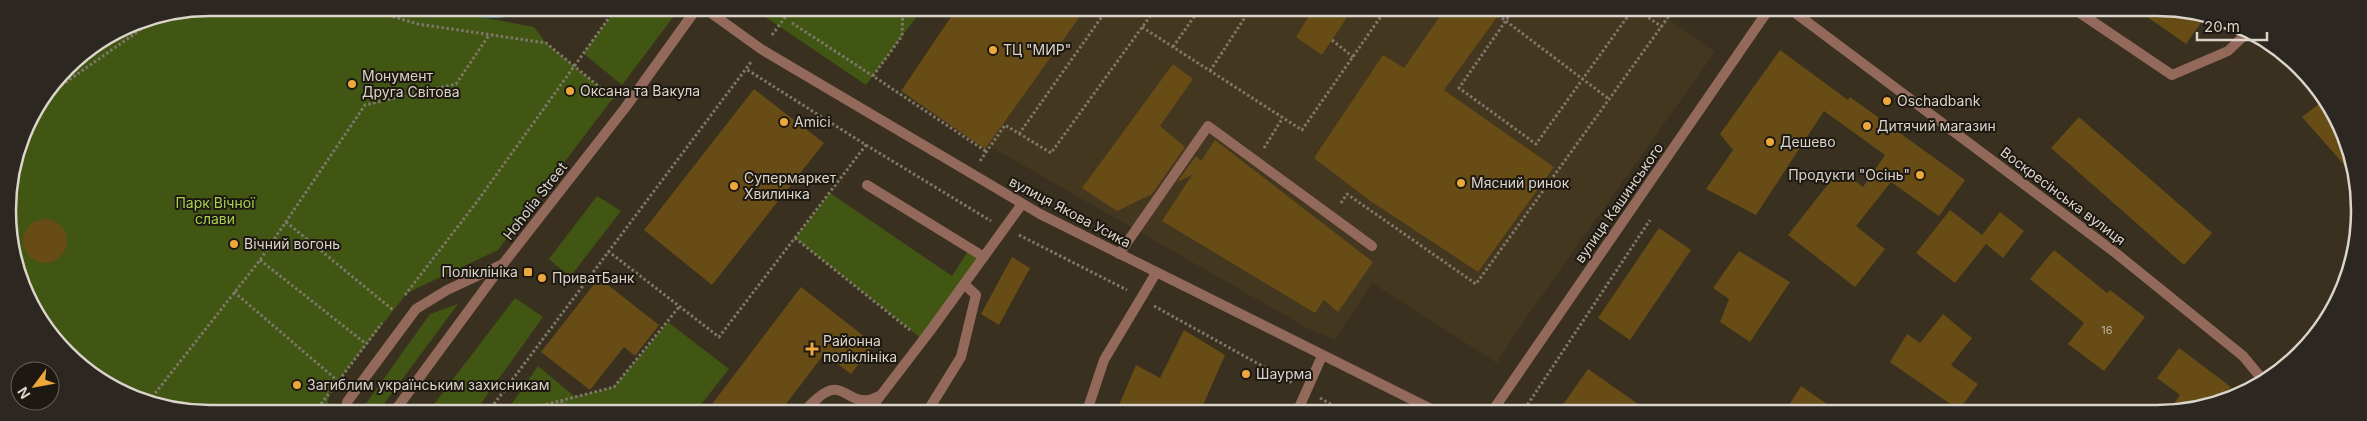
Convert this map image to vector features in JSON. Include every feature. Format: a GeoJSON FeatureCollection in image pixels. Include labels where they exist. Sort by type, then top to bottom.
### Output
{"type":"FeatureCollection","features":[{"type":"Feature","properties":{"kind":"street","name":"Hoholia Street"},"geometry":{"type":"LineString","coordinates":[[399,405],[503,264],[625,108],[691,16]]}},
{"type":"Feature","properties":{"kind":"street","name":"вулиця Якова Усика"},"geometry":{"type":"LineString","coordinates":[[715,16],[761,49],[1022,204],[1156,273],[1423,405]]}},
{"type":"Feature","properties":{"kind":"street","name":"вулиця Кашинського"},"geometry":{"type":"LineString","coordinates":[[1497,405],[1764,16]]}},
{"type":"Feature","properties":{"kind":"street","name":"Воскресінська вулиця"},"geometry":{"type":"LineString","coordinates":[[1799,16],[2118,254],[2243,356],[2259,375]]}},
{"type":"Feature","properties":{"kind":"street"},"geometry":{"type":"LineString","coordinates":[[2084,16],[2172,75],[2228,51],[2244,37]]}},
{"type":"Feature","properties":{"kind":"street"},"geometry":{"type":"LineString","coordinates":[[1120,254],[1208,126],[1372,246]]}},
{"type":"Feature","properties":{"kind":"street"},"geometry":{"type":"LineString","coordinates":[[867,185],[984,257]]}},
{"type":"Feature","properties":{"kind":"street"},"geometry":{"type":"LineString","coordinates":[[873,405],[1022,204]]}},
{"type":"Feature","properties":{"kind":"street"},"geometry":{"type":"LineString","coordinates":[[346,405],[346,402],[416,309],[447,290],[503,264]]}},
{"type":"Feature","properties":{"kind":"street"},"geometry":{"type":"LineString","coordinates":[[1089,405],[1104,360],[1156,273]]}},
{"type":"Feature","properties":{"kind":"street"},"geometry":{"type":"LineString","coordinates":[[931,405],[961,357],[976,295],[964,284]]}},
{"type":"Feature","properties":{"kind":"street"},"geometry":{"type":"LineString","coordinates":[[1300,405],[1322,356]]}},
{"type":"Feature","properties":{"kind":"street"},"geometry":{"type":"LineString","coordinates":[[812,405],[831,389],[844,392],[859,399],[868,400],[880,396]]}},
{"type":"Feature","properties":{"kind":"path"},"geometry":{"type":"LineString","coordinates":[[391,16],[418,24],[546,43],[625,108]]}},
{"type":"Feature","properties":{"kind":"path"},"geometry":{"type":"LineString","coordinates":[[402,299],[476,203],[610,16]]}},
{"type":"Feature","properties":{"kind":"path"},"geometry":{"type":"LineString","coordinates":[[493,405],[786,16]]}},
{"type":"Feature","properties":{"kind":"path"},"geometry":{"type":"LineString","coordinates":[[873,76],[902,36],[903,16]]}},
{"type":"Feature","properties":{"kind":"path"},"geometry":{"type":"LineString","coordinates":[[1019,134],[1102,16]]}},
{"type":"Feature","properties":{"kind":"path"},"geometry":{"type":"LineString","coordinates":[[972,174],[1005,125],[1051,153],[1150,16]]}},
{"type":"Feature","properties":{"kind":"path"},"geometry":{"type":"LineString","coordinates":[[1173,46],[1194,16]]}},
{"type":"Feature","properties":{"kind":"path"},"geometry":{"type":"LineString","coordinates":[[1210,71],[1246,16]]}},
{"type":"Feature","properties":{"kind":"path"},"geometry":{"type":"LineString","coordinates":[[1142,27],[1282,119],[1302,130],[1381,16]]}},
{"type":"Feature","properties":{"kind":"path"},"geometry":{"type":"LineString","coordinates":[[1500,16],[1609,99]]}},
{"type":"Feature","properties":{"kind":"path"},"geometry":{"type":"LineString","coordinates":[[1509,16],[1459,88],[1536,144],[1630,16]]}},
{"type":"Feature","properties":{"kind":"path"},"geometry":{"type":"LineString","coordinates":[[1646,16],[1662,27]]}},
{"type":"Feature","properties":{"kind":"path"},"geometry":{"type":"LineString","coordinates":[[1332,217],[1346,194],[1476,284],[1669,16]]}},
{"type":"Feature","properties":{"kind":"path"},"geometry":{"type":"LineString","coordinates":[[792,23],[987,152]]}},
{"type":"Feature","properties":{"kind":"path"},"geometry":{"type":"LineString","coordinates":[[61,85],[141,29]]}},
{"type":"Feature","properties":{"kind":"path"},"geometry":{"type":"LineString","coordinates":[[152,395],[260,260],[364,105],[456,84],[490,35]]}},
{"type":"Feature","properties":{"kind":"path"},"geometry":{"type":"LineString","coordinates":[[1332,40],[1353,57]]}},
{"type":"Feature","properties":{"kind":"path"},"geometry":{"type":"LineString","coordinates":[[608,252],[719,338],[866,144],[746,69]]}},
{"type":"Feature","properties":{"kind":"path"},"geometry":{"type":"LineString","coordinates":[[1256,161],[1282,119]]}},
{"type":"Feature","properties":{"kind":"path"},"geometry":{"type":"LineString","coordinates":[[1527,405],[1650,220]]}},
{"type":"Feature","properties":{"kind":"path"},"geometry":{"type":"LineString","coordinates":[[286,222],[393,310]]}},
{"type":"Feature","properties":{"kind":"path"},"geometry":{"type":"LineString","coordinates":[[795,238],[923,340]]}},
{"type":"Feature","properties":{"kind":"path"},"geometry":{"type":"LineString","coordinates":[[260,260],[365,343]]}},
{"type":"Feature","properties":{"kind":"path"},"geometry":{"type":"LineString","coordinates":[[234,292],[338,380]]}},
{"type":"Feature","properties":{"kind":"path"},"geometry":{"type":"LineString","coordinates":[[1148,302],[1333,405]]}},
{"type":"Feature","properties":{"kind":"path"},"geometry":{"type":"LineString","coordinates":[[320,405],[365,343],[398,304]]}},
{"type":"Feature","properties":{"kind":"path"},"geometry":{"type":"LineString","coordinates":[[545,405],[614,387],[679,307]]}},
{"type":"Feature","properties":{"kind":"path"},"geometry":{"type":"LineString","coordinates":[[561,401],[565,405]]}},
{"type":"Feature","properties":{"kind":"shaded area"},"geometry":{"type":"Polygon","coordinates":[[[1075,16],[1664,16],[1715,52],[1512,338],[1497,363],[1372,283],[1335,340],[1307,328],[984,143],[1075,16]]]}},
{"type":"Feature","properties":{"kind":"green space","name":"Парк Вічної слави"},"geometry":{"type":"Polygon","coordinates":[[[210,16],[474,16],[534,27],[546,43],[613,98],[498,250],[407,293],[330,391],[327,405],[210,405],[185,403],[160,398],[136,390],[113,379],[82,357],[64,339],[42,308],[31,285],[23,261],[18,236],[16,210],[20,173],[31,136],[42,113],[64,82],[92,56],[113,42],[136,31],[173,20],[210,16]]]}},
{"type":"Feature","properties":{"kind":"green space"},"geometry":{"type":"Polygon","coordinates":[[[611,16],[674,16],[622,85],[583,53],[611,16]]]}},
{"type":"Feature","properties":{"kind":"green space"},"geometry":{"type":"Polygon","coordinates":[[[764,16],[917,16],[866,85],[764,16]]]}},
{"type":"Feature","properties":{"kind":"green space"},"geometry":{"type":"Polygon","coordinates":[[[830,193],[952,276],[970,248],[984,257],[923,340],[795,238],[830,193]]]}},
{"type":"Feature","properties":{"kind":"green space"},"geometry":{"type":"Polygon","coordinates":[[[597,196],[621,211],[570,277],[549,259],[597,196]]]}},
{"type":"Feature","properties":{"kind":"green space"},"geometry":{"type":"Polygon","coordinates":[[[515,298],[543,317],[480,405],[433,405],[515,298]]]}},
{"type":"Feature","properties":{"kind":"green space"},"geometry":{"type":"Polygon","coordinates":[[[458,304],[383,405],[365,405],[430,314],[458,304]]]}},
{"type":"Feature","properties":{"kind":"green space"},"geometry":{"type":"Polygon","coordinates":[[[668,322],[729,369],[701,405],[511,405],[538,366],[575,397],[614,387],[668,322]]]}},
{"type":"Feature","properties":{"kind":"water"},"geometry":{"type":"Polygon","coordinates":[[[467,16],[511,16],[494,18],[467,16]]]}},
{"type":"Feature","properties":{"kind":"building","name":"ТЦ \"МИР\""},"geometry":{"type":"Polygon","coordinates":[[[952,16],[1080,16],[985,149],[901,91],[952,16]]]}},
{"type":"Feature","properties":{"kind":"building"},"geometry":{"type":"Polygon","coordinates":[[[1309,16],[1348,16],[1322,55],[1296,37],[1309,16]]]}},
{"type":"Feature","properties":{"kind":"building"},"geometry":{"type":"Polygon","coordinates":[[[1440,16],[1498,16],[1444,90],[1554,167],[1478,272],[1369,200],[1314,158],[1383,55],[1404,68],[1440,16]]]}},
{"type":"Feature","properties":{"kind":"building"},"geometry":{"type":"Polygon","coordinates":[[[2146,16],[2182,18],[2202,22],[2186,44],[2146,16]]]}},
{"type":"Feature","properties":{"kind":"building"},"geometry":{"type":"Polygon","coordinates":[[[1780,50],[1848,100],[1850,97],[1965,180],[1939,216],[1891,182],[1856,226],[1885,249],[1855,287],[1788,235],[1840,169],[1863,187],[1885,155],[1824,111],[1756,215],[1706,189],[1733,150],[1720,134],[1780,50]]]}},
{"type":"Feature","properties":{"kind":"building"},"geometry":{"type":"Polygon","coordinates":[[[1173,64],[1193,79],[1160,126],[1185,147],[1152,194],[1117,211],[1082,188],[1173,64]]]}},
{"type":"Feature","properties":{"kind":"building","name":"Супермаркет Хвилинка"},"geometry":{"type":"Polygon","coordinates":[[[754,89],[824,143],[712,285],[644,230],[754,89]]]}},
{"type":"Feature","properties":{"kind":"building"},"geometry":{"type":"Polygon","coordinates":[[[2319,104],[2336,136],[2345,166],[2302,117],[2319,104]]]}},
{"type":"Feature","properties":{"kind":"building"},"geometry":{"type":"Polygon","coordinates":[[[2079,117],[2212,233],[2184,265],[2051,148],[2079,117]]]}},
{"type":"Feature","properties":{"kind":"building"},"geometry":{"type":"Polygon","coordinates":[[[1215,140],[1373,262],[1338,312],[1324,300],[1315,313],[1162,221],[1192,175],[1177,182],[1196,156],[1201,161],[1215,140]]]}},
{"type":"Feature","properties":{"kind":"building"},"geometry":{"type":"Polygon","coordinates":[[[1950,210],[1982,235],[2000,212],[2024,231],[2003,258],[1986,244],[1955,283],[1916,253],[1950,210]]]}},
{"type":"Feature","properties":{"kind":"building"},"geometry":{"type":"Polygon","coordinates":[[[45,219],[57,223],[63,229],[67,241],[63,253],[57,259],[45,263],[33,259],[27,253],[23,241],[27,229],[33,223],[45,219]]]}},
{"type":"Feature","properties":{"kind":"building"},"geometry":{"type":"Polygon","coordinates":[[[1659,228],[1691,250],[1630,340],[1598,318],[1659,228]]]}},
{"type":"Feature","properties":{"kind":"building"},"geometry":{"type":"Polygon","coordinates":[[[2054,250],[2107,293],[2110,290],[2145,317],[2104,371],[2068,344],[2084,323],[2030,279],[2054,250]]]}},
{"type":"Feature","properties":{"kind":"building"},"geometry":{"type":"Polygon","coordinates":[[[1739,251],[1790,282],[1750,342],[1720,322],[1729,299],[1713,288],[1739,251]]]}},
{"type":"Feature","properties":{"kind":"building"},"geometry":{"type":"Polygon","coordinates":[[[1012,257],[1030,268],[999,325],[981,314],[1012,257]]]}},
{"type":"Feature","properties":{"kind":"building"},"geometry":{"type":"Polygon","coordinates":[[[599,278],[659,325],[635,356],[624,347],[590,390],[541,352],[599,278]]]}},
{"type":"Feature","properties":{"kind":"building","name":"Районна поліклініка"},"geometry":{"type":"Polygon","coordinates":[[[801,287],[874,344],[851,374],[824,354],[785,405],[711,405],[801,287]]]}},
{"type":"Feature","properties":{"kind":"building"},"geometry":{"type":"Polygon","coordinates":[[[1943,314],[1972,338],[1951,365],[1978,384],[1963,405],[1952,405],[1890,362],[1907,334],[1920,343],[1943,314]]]}},
{"type":"Feature","properties":{"kind":"building"},"geometry":{"type":"Polygon","coordinates":[[[1184,330],[1225,355],[1203,405],[1119,405],[1136,365],[1160,378],[1184,330]]]}},
{"type":"Feature","properties":{"kind":"building"},"geometry":{"type":"Polygon","coordinates":[[[2179,348],[2231,387],[2228,391],[2207,398],[2174,404],[2180,395],[2157,378],[2179,348]]]}},
{"type":"Feature","properties":{"kind":"building"},"geometry":{"type":"Polygon","coordinates":[[[1588,369],[1640,405],[1563,405],[1588,369]]]}},
{"type":"Feature","properties":{"kind":"building"},"geometry":{"type":"Polygon","coordinates":[[[1801,386],[1828,405],[1789,405],[1801,386]]]}},
{"type":"Feature","properties":{"kind":"place","name":"ТЦ \"МИР\""},"geometry":{"type":"Point","coordinates":[993,50]}},
{"type":"Feature","properties":{"kind":"place","name":"Монумент Друга Світова"},"geometry":{"type":"Point","coordinates":[352,84]}},
{"type":"Feature","properties":{"kind":"place","name":"Оксана та Вакула"},"geometry":{"type":"Point","coordinates":[570,91]}},
{"type":"Feature","properties":{"kind":"place","name":"Oschadbank"},"geometry":{"type":"Point","coordinates":[1887,101]}},
{"type":"Feature","properties":{"kind":"place","name":"Amici"},"geometry":{"type":"Point","coordinates":[784,122]}},
{"type":"Feature","properties":{"kind":"place","name":"Дитячий магазин"},"geometry":{"type":"Point","coordinates":[1867,126]}},
{"type":"Feature","properties":{"kind":"place","name":"Дешево"},"geometry":{"type":"Point","coordinates":[1770,142]}},
{"type":"Feature","properties":{"kind":"place","name":"Продукти \"Осінь\""},"geometry":{"type":"Point","coordinates":[1920,175]}},
{"type":"Feature","properties":{"kind":"place","name":"Мясний ринок"},"geometry":{"type":"Point","coordinates":[1461,183]}},
{"type":"Feature","properties":{"kind":"place","name":"Супермаркет Хвилинка"},"geometry":{"type":"Point","coordinates":[734,186]}},
{"type":"Feature","properties":{"kind":"place","name":"Вічний вогонь"},"geometry":{"type":"Point","coordinates":[234,244]}},
{"type":"Feature","properties":{"kind":"place","name":"Поліклініка"},"geometry":{"type":"Point","coordinates":[528,272]}},
{"type":"Feature","properties":{"kind":"place","name":"ПриватБанк"},"geometry":{"type":"Point","coordinates":[542,278]}},
{"type":"Feature","properties":{"kind":"place","name":"Районна поліклініка"},"geometry":{"type":"Point","coordinates":[812,349]}},
{"type":"Feature","properties":{"kind":"place","name":"Шаурма"},"geometry":{"type":"Point","coordinates":[1246,374]}},
{"type":"Feature","properties":{"kind":"place","name":"Загиблим українським захисникам"},"geometry":{"type":"Point","coordinates":[297,385]}}]}
